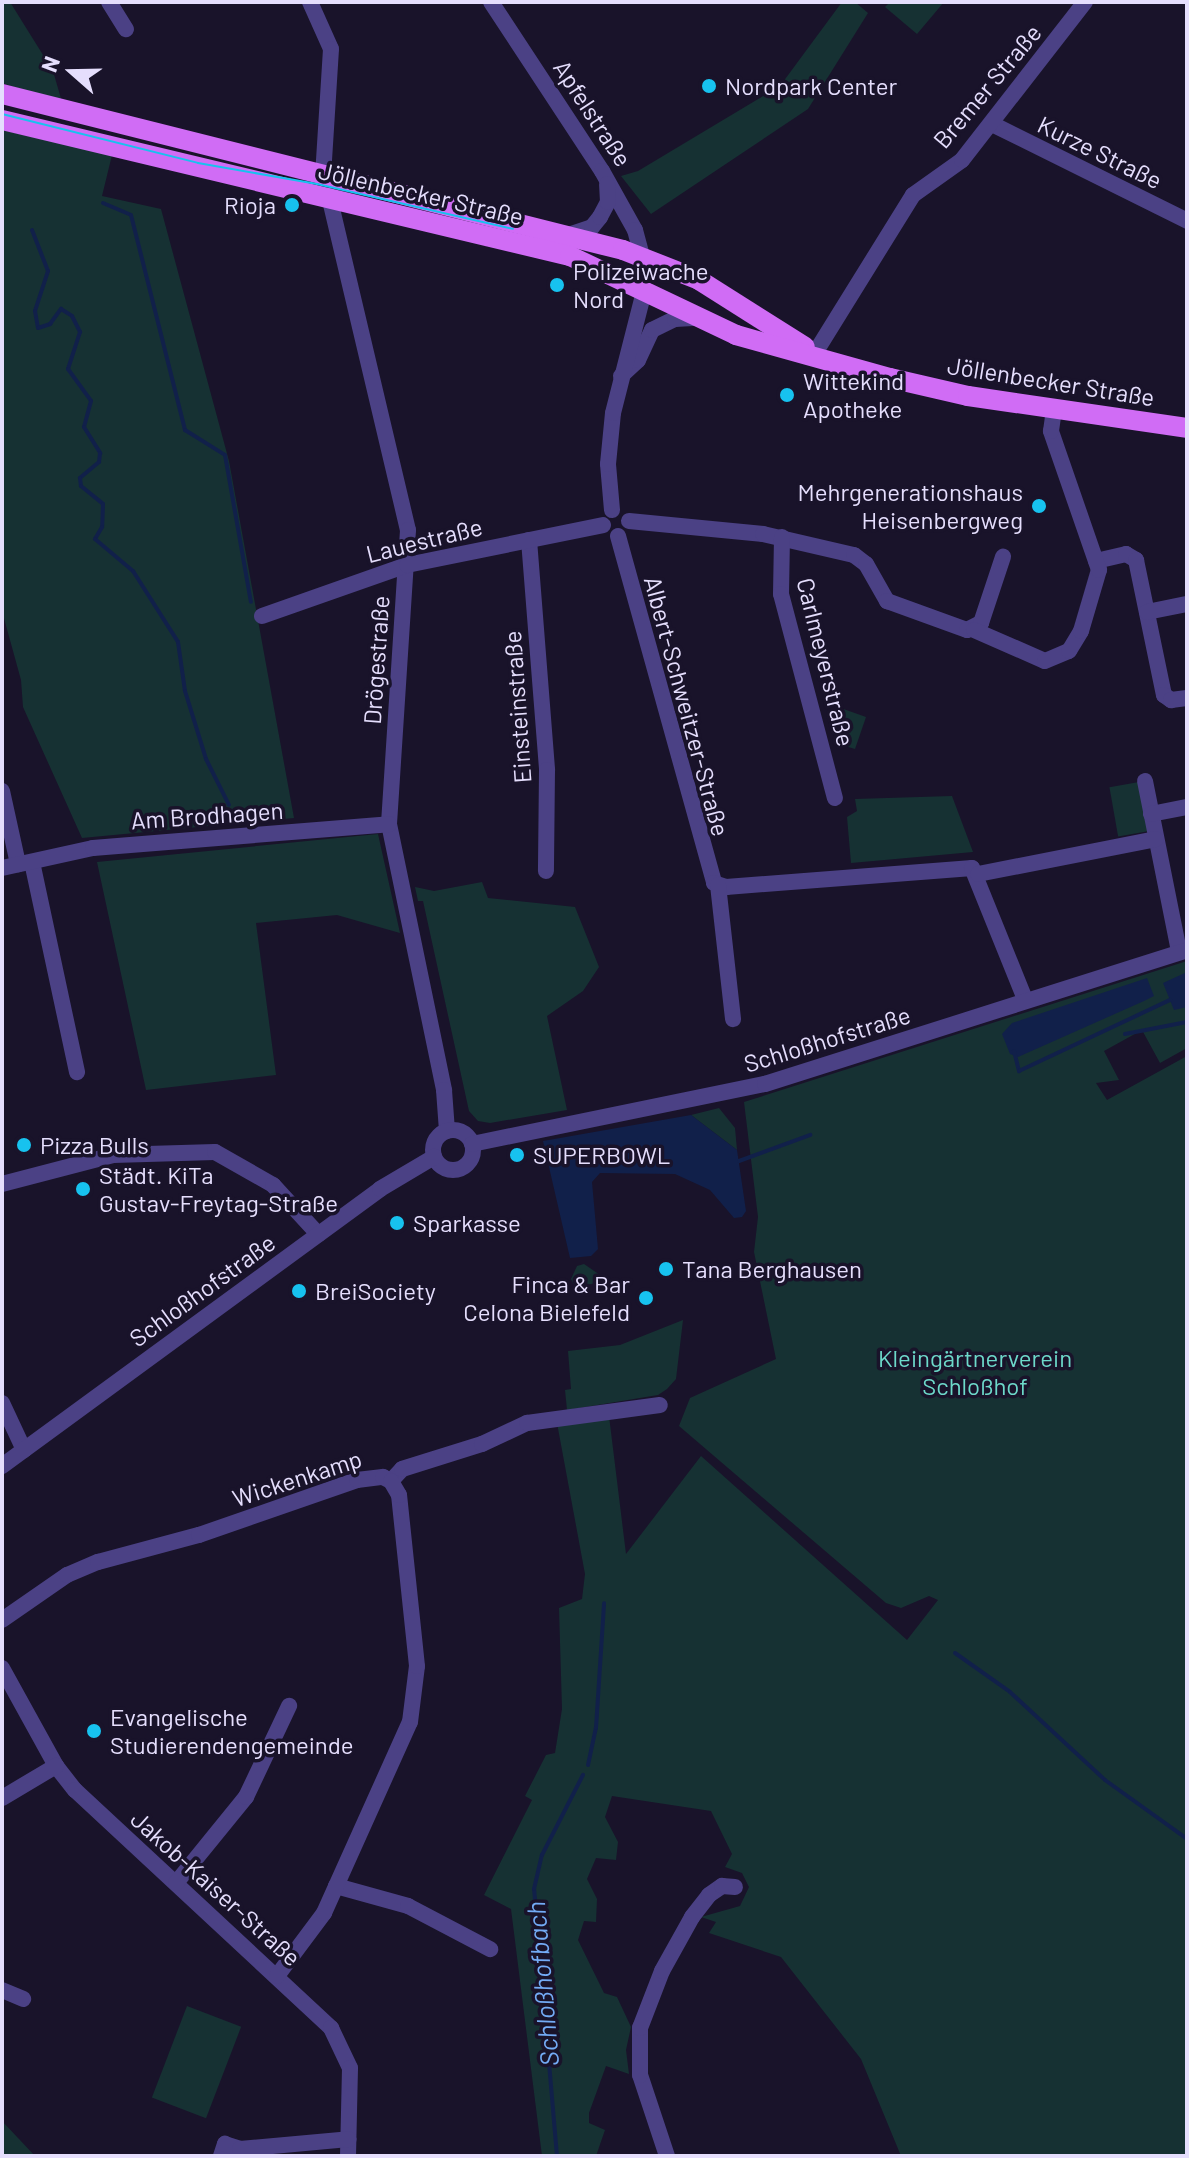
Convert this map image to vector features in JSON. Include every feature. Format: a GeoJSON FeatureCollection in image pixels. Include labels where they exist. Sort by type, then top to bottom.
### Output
{"type":"FeatureCollection","features":[{"type":"Feature","properties":{"kind":"main road","name":"Jöllenbecker Straße"},"geometry":{"type":"LineString","coordinates":[[2,94],[323,176],[571,234],[642,256],[713,288],[815,353]]}},
{"type":"Feature","properties":{"kind":"main road","name":"Jöllenbecker Straße"},"geometry":{"type":"LineString","coordinates":[[2,120],[329,196],[584,260],[736,335],[815,353],[935,389],[1187,428]]}},
{"type":"Feature","properties":{"kind":"main road"},"geometry":{"type":"LineString","coordinates":[[642,256],[644,291]]}},
{"type":"Feature","properties":{"kind":"street"},"geometry":{"type":"LineString","coordinates":[[109,2],[126,29]]}},
{"type":"Feature","properties":{"kind":"street","name":"Jöllenbecker Straße"},"geometry":{"type":"LineString","coordinates":[[310,2],[331,49],[323,176]]}},
{"type":"Feature","properties":{"kind":"street","name":"Apfelstraße"},"geometry":{"type":"LineString","coordinates":[[491,2],[602,171],[635,230],[642,256]]}},
{"type":"Feature","properties":{"kind":"street","name":"Bremer Straße"},"geometry":{"type":"LineString","coordinates":[[815,353],[913,195],[962,160],[1085,2]]}},
{"type":"Feature","properties":{"kind":"street","name":"Kurze Straße"},"geometry":{"type":"LineString","coordinates":[[992,124],[1187,221]]}},
{"type":"Feature","properties":{"kind":"street"},"geometry":{"type":"LineString","coordinates":[[571,234],[592,227],[608,202],[602,171]]}},
{"type":"Feature","properties":{"kind":"street","name":"Drögestraße"},"geometry":{"type":"LineString","coordinates":[[329,196],[408,530],[389,824],[444,1090],[447,1131]]}},
{"type":"Feature","properties":{"kind":"street"},"geometry":{"type":"LineString","coordinates":[[612,510],[623,512],[629,521],[618,536],[603,525],[612,510],[609,442],[620,377],[644,291]]}},
{"type":"Feature","properties":{"kind":"street"},"geometry":{"type":"LineString","coordinates":[[620,377],[633,367],[652,330],[675,319],[697,318]]}},
{"type":"Feature","properties":{"kind":"street"},"geometry":{"type":"LineString","coordinates":[[1054,409],[1051,431],[1096,561],[1134,557],[1164,695],[1171,700],[1187,698]]}},
{"type":"Feature","properties":{"kind":"street","name":"Carlmeyerstraße"},"geometry":{"type":"LineString","coordinates":[[629,521],[782,537],[854,555],[866,564],[887,601],[974,630],[1032,659],[1063,655],[1081,631],[1099,576],[1096,561]]}},
{"type":"Feature","properties":{"kind":"street","name":"Lauestraße"},"geometry":{"type":"LineString","coordinates":[[262,616],[407,565],[603,525]]}},
{"type":"Feature","properties":{"kind":"street","name":"Albert-Schweitzer-Straße"},"geometry":{"type":"LineString","coordinates":[[618,536],[705,861],[718,885],[733,1019]]}},
{"type":"Feature","properties":{"kind":"street","name":"Carlmeyerstraße"},"geometry":{"type":"LineString","coordinates":[[782,537],[781,594],[835,798]]}},
{"type":"Feature","properties":{"kind":"street","name":"Einsteinstraße"},"geometry":{"type":"LineString","coordinates":[[529,540],[546,757],[546,871]]}},
{"type":"Feature","properties":{"kind":"street"},"geometry":{"type":"LineString","coordinates":[[974,630],[981,623],[1003,557]]}},
{"type":"Feature","properties":{"kind":"street"},"geometry":{"type":"LineString","coordinates":[[1147,612],[1187,604]]}},
{"type":"Feature","properties":{"kind":"street"},"geometry":{"type":"LineString","coordinates":[[1145,781],[1183,950]]}},
{"type":"Feature","properties":{"kind":"street"},"geometry":{"type":"LineString","coordinates":[[2,791],[17,865],[77,1072]]}},
{"type":"Feature","properties":{"kind":"street"},"geometry":{"type":"LineString","coordinates":[[1151,814],[1187,807]]}},
{"type":"Feature","properties":{"kind":"street","name":"Am Brodhagen"},"geometry":{"type":"LineString","coordinates":[[17,865],[93,848],[389,824]]}},
{"type":"Feature","properties":{"kind":"street"},"geometry":{"type":"LineString","coordinates":[[978,874],[1156,839]]}},
{"type":"Feature","properties":{"kind":"street"},"geometry":{"type":"LineString","coordinates":[[718,885],[968,868],[978,874],[1025,999]]}},
{"type":"Feature","properties":{"kind":"street","name":"Schloßhofstraße"},"geometry":{"type":"LineString","coordinates":[[472,1144],[736,1092],[1183,950]]}},
{"type":"Feature","properties":{"kind":"street"},"geometry":{"type":"LineString","coordinates":[[447,1131],[461,1131],[472,1144],[471,1160],[458,1169],[445,1168],[434,1157],[434,1143],[447,1131]]}},
{"type":"Feature","properties":{"kind":"street"},"geometry":{"type":"LineString","coordinates":[[2,1184],[113,1155],[215,1152],[264,1178],[318,1234]]}},
{"type":"Feature","properties":{"kind":"street","name":"Schloßhofstraße"},"geometry":{"type":"LineString","coordinates":[[2,1466],[318,1234],[434,1157]]}},
{"type":"Feature","properties":{"kind":"street"},"geometry":{"type":"LineString","coordinates":[[2,1403],[24,1450]]}},
{"type":"Feature","properties":{"kind":"street","name":"Wickenkamp"},"geometry":{"type":"LineString","coordinates":[[2,1620],[67,1575],[98,1562],[199,1535],[357,1480],[383,1477],[391,1481],[402,1469],[482,1444],[527,1423],[660,1405]]}},
{"type":"Feature","properties":{"kind":"street"},"geometry":{"type":"LineString","coordinates":[[277,1976],[311,1934],[336,1886],[399,1754],[416,1691],[399,1495],[391,1481]]}},
{"type":"Feature","properties":{"kind":"street","name":"Jakob-Kaiser-Straße"},"geometry":{"type":"LineString","coordinates":[[2,1668],[56,1766],[83,1798],[322,2018],[344,2051],[352,2085],[348,2148]]}},
{"type":"Feature","properties":{"kind":"street"},"geometry":{"type":"LineString","coordinates":[[176,1883],[246,1797],[289,1706]]}},
{"type":"Feature","properties":{"kind":"street"},"geometry":{"type":"LineString","coordinates":[[2,1798],[56,1766]]}},
{"type":"Feature","properties":{"kind":"street"},"geometry":{"type":"LineString","coordinates":[[336,1886],[408,1906],[490,1949]]}},
{"type":"Feature","properties":{"kind":"street"},"geometry":{"type":"LineString","coordinates":[[667,2156],[640,2075],[640,2028],[662,1971],[692,1917],[709,1895],[722,1886],[735,1887]]}},
{"type":"Feature","properties":{"kind":"street"},"geometry":{"type":"LineString","coordinates":[[2,1990],[23,1999]]}},
{"type":"Feature","properties":{"kind":"street"},"geometry":{"type":"LineString","coordinates":[[221,2156],[225,2144],[260,2152],[348,2148]]}},
{"type":"Feature","properties":{"kind":"green space"},"geometry":{"type":"Polygon","coordinates":[[[2,2],[10,2],[53,71],[62,102],[2,83],[2,2]]]}},
{"type":"Feature","properties":{"kind":"green space"},"geometry":{"type":"Polygon","coordinates":[[[842,2],[855,2],[868,13],[808,109],[651,214],[621,176],[638,171],[780,86],[842,2]]]}},
{"type":"Feature","properties":{"kind":"green space"},"geometry":{"type":"Polygon","coordinates":[[[890,2],[944,2],[917,34],[885,7],[890,2]]]}},
{"type":"Feature","properties":{"kind":"green space"},"geometry":{"type":"Polygon","coordinates":[[[2,130],[112,155],[102,196],[161,209],[229,461],[294,818],[82,838],[23,707],[21,680],[2,611],[2,130]]]}},
{"type":"Feature","properties":{"kind":"green space"},"geometry":{"type":"Polygon","coordinates":[[[835,706],[866,717],[855,749],[845,746],[835,706]]]}},
{"type":"Feature","properties":{"kind":"green space"},"geometry":{"type":"Polygon","coordinates":[[[1139,782],[1148,831],[1118,836],[1109,787],[1139,782]]]}},
{"type":"Feature","properties":{"kind":"green space"},"geometry":{"type":"Polygon","coordinates":[[[952,796],[973,852],[851,863],[847,817],[857,811],[855,799],[952,796]]]}},
{"type":"Feature","properties":{"kind":"green space"},"geometry":{"type":"Polygon","coordinates":[[[378,834],[400,933],[337,915],[256,923],[276,1075],[146,1090],[97,862],[378,834]]]}},
{"type":"Feature","properties":{"kind":"green space"},"geometry":{"type":"Polygon","coordinates":[[[482,882],[488,898],[575,907],[599,967],[583,991],[547,1016],[567,1110],[490,1123],[478,1121],[469,1111],[423,901],[418,901],[415,887],[434,891],[482,882]]]}},
{"type":"Feature","properties":{"kind":"green space","name":"Kleingärtnerverein Schloßhof"},"geometry":{"type":"Polygon","coordinates":[[[1187,961],[1187,1048],[1160,1063],[1142,1030],[1104,1051],[1119,1080],[1096,1083],[1107,1100],[1187,1056],[1187,2156],[901,2156],[861,2059],[781,1957],[709,1933],[716,1922],[701,1917],[740,1906],[749,1887],[742,1873],[725,1867],[732,1854],[711,1811],[612,1796],[605,1817],[618,1842],[616,1860],[596,1858],[587,1879],[597,1899],[596,1922],[584,1921],[578,1940],[604,1993],[617,1997],[631,2027],[626,2050],[629,2074],[606,2066],[589,2113],[589,2123],[605,2130],[596,2156],[542,2156],[511,1909],[484,1895],[532,1800],[525,1796],[546,1755],[555,1753],[562,1709],[559,1608],[582,1599],[585,1574],[557,1423],[609,1416],[626,1554],[701,1456],[907,1640],[938,1600],[929,1596],[901,1608],[886,1603],[679,1426],[690,1398],[776,1359],[754,1252],[758,1217],[744,1102],[1187,961]]]}},
{"type":"Feature","properties":{"kind":"green space"},"geometry":{"type":"Polygon","coordinates":[[[719,1108],[735,1128],[737,1150],[691,1115],[719,1108]]]}},
{"type":"Feature","properties":{"kind":"green space"},"geometry":{"type":"Polygon","coordinates":[[[584,1264],[603,1277],[602,1282],[575,1287],[571,1279],[577,1266],[584,1264]]]}},
{"type":"Feature","properties":{"kind":"green space"},"geometry":{"type":"Polygon","coordinates":[[[683,1320],[676,1379],[667,1389],[658,1395],[567,1410],[565,1390],[571,1389],[568,1351],[620,1345],[683,1320]]]}},
{"type":"Feature","properties":{"kind":"green space"},"geometry":{"type":"Polygon","coordinates":[[[187,2006],[241,2027],[206,2118],[152,2097],[187,2006]]]}},
{"type":"Feature","properties":{"kind":"green space"},"geometry":{"type":"Polygon","coordinates":[[[2,2121],[35,2156],[2,2156],[2,2121]]]}},
{"type":"Feature","properties":{"kind":"water"},"geometry":{"type":"Polygon","coordinates":[[[1187,972],[1187,1007],[1174,1010],[1163,983],[1187,972]]]}},
{"type":"Feature","properties":{"kind":"water"},"geometry":{"type":"Polygon","coordinates":[[[1147,978],[1154,996],[1018,1057],[1010,1054],[1002,1034],[1012,1023],[1147,978]]]}},
{"type":"Feature","properties":{"kind":"water"},"geometry":{"type":"Polygon","coordinates":[[[691,1115],[737,1150],[746,1211],[742,1217],[734,1218],[710,1190],[675,1174],[600,1173],[592,1182],[598,1249],[591,1256],[570,1258],[543,1141],[691,1115]]]}},
{"type":"Feature","properties":{"kind":"waterway"},"geometry":{"type":"LineString","coordinates":[[103,203],[131,215],[185,430],[225,455],[251,602]]}},
{"type":"Feature","properties":{"kind":"waterway","name":"Schloßhofbach"},"geometry":{"type":"LineString","coordinates":[[32,230],[48,271],[35,311],[38,328],[50,324],[61,309],[72,316],[80,332],[68,369],[91,401],[84,427],[100,453],[99,462],[80,478],[81,486],[103,504],[102,527],[95,539],[133,571],[178,642],[185,691],[206,759],[229,805]]}},
{"type":"Feature","properties":{"kind":"waterway"},"geometry":{"type":"LineString","coordinates":[[1014,1051],[1019,1071],[1170,1000]]}},
{"type":"Feature","properties":{"kind":"waterway"},"geometry":{"type":"LineString","coordinates":[[1125,1034],[1187,1022]]}},
{"type":"Feature","properties":{"kind":"waterway"},"geometry":{"type":"LineString","coordinates":[[739,1161],[810,1135]]}},
{"type":"Feature","properties":{"kind":"waterway","name":"Schloßhofbach"},"geometry":{"type":"LineString","coordinates":[[588,1765],[596,1728],[604,1603]]}},
{"type":"Feature","properties":{"kind":"waterway"},"geometry":{"type":"LineString","coordinates":[[955,1653],[1010,1692],[1105,1780],[1187,1839]]}},
{"type":"Feature","properties":{"kind":"waterway","name":"Schloßhofbach"},"geometry":{"type":"LineString","coordinates":[[557,2156],[534,1889],[542,1855],[583,1775]]}},
{"type":"Feature","properties":{"kind":"tram line"},"geometry":{"type":"LineString","coordinates":[[2,114],[198,163],[317,184],[513,229]]}},
{"type":"Feature","properties":{"kind":"place","name":"Nordpark Center"},"geometry":{"type":"Point","coordinates":[709,86]}},
{"type":"Feature","properties":{"kind":"place","name":"Rioja"},"geometry":{"type":"Point","coordinates":[292,205]}},
{"type":"Feature","properties":{"kind":"place","name":"Polizeiwache Nord"},"geometry":{"type":"Point","coordinates":[557,285]}},
{"type":"Feature","properties":{"kind":"place","name":"Wittekind Apotheke"},"geometry":{"type":"Point","coordinates":[787,395]}},
{"type":"Feature","properties":{"kind":"place","name":"Mehrgenerationshaus Heisenbergweg"},"geometry":{"type":"Point","coordinates":[1039,506]}},
{"type":"Feature","properties":{"kind":"place","name":"Pizza Bulls"},"geometry":{"type":"Point","coordinates":[24,1145]}},
{"type":"Feature","properties":{"kind":"place","name":"SUPERBOWL"},"geometry":{"type":"Point","coordinates":[517,1155]}},
{"type":"Feature","properties":{"kind":"place","name":"Städt. KiTa Gustav-Freytag-Straße"},"geometry":{"type":"Point","coordinates":[83,1189]}},
{"type":"Feature","properties":{"kind":"place","name":"Sparkasse"},"geometry":{"type":"Point","coordinates":[397,1223]}},
{"type":"Feature","properties":{"kind":"place","name":"Tana Berghausen"},"geometry":{"type":"Point","coordinates":[666,1269]}},
{"type":"Feature","properties":{"kind":"place","name":"BreiSociety"},"geometry":{"type":"Point","coordinates":[299,1291]}},
{"type":"Feature","properties":{"kind":"place","name":"Finca & Bar Celona Bielefeld"},"geometry":{"type":"Point","coordinates":[646,1298]}},
{"type":"Feature","properties":{"kind":"place","name":"Evangelische Studierendengemeinde"},"geometry":{"type":"Point","coordinates":[94,1731]}}]}
